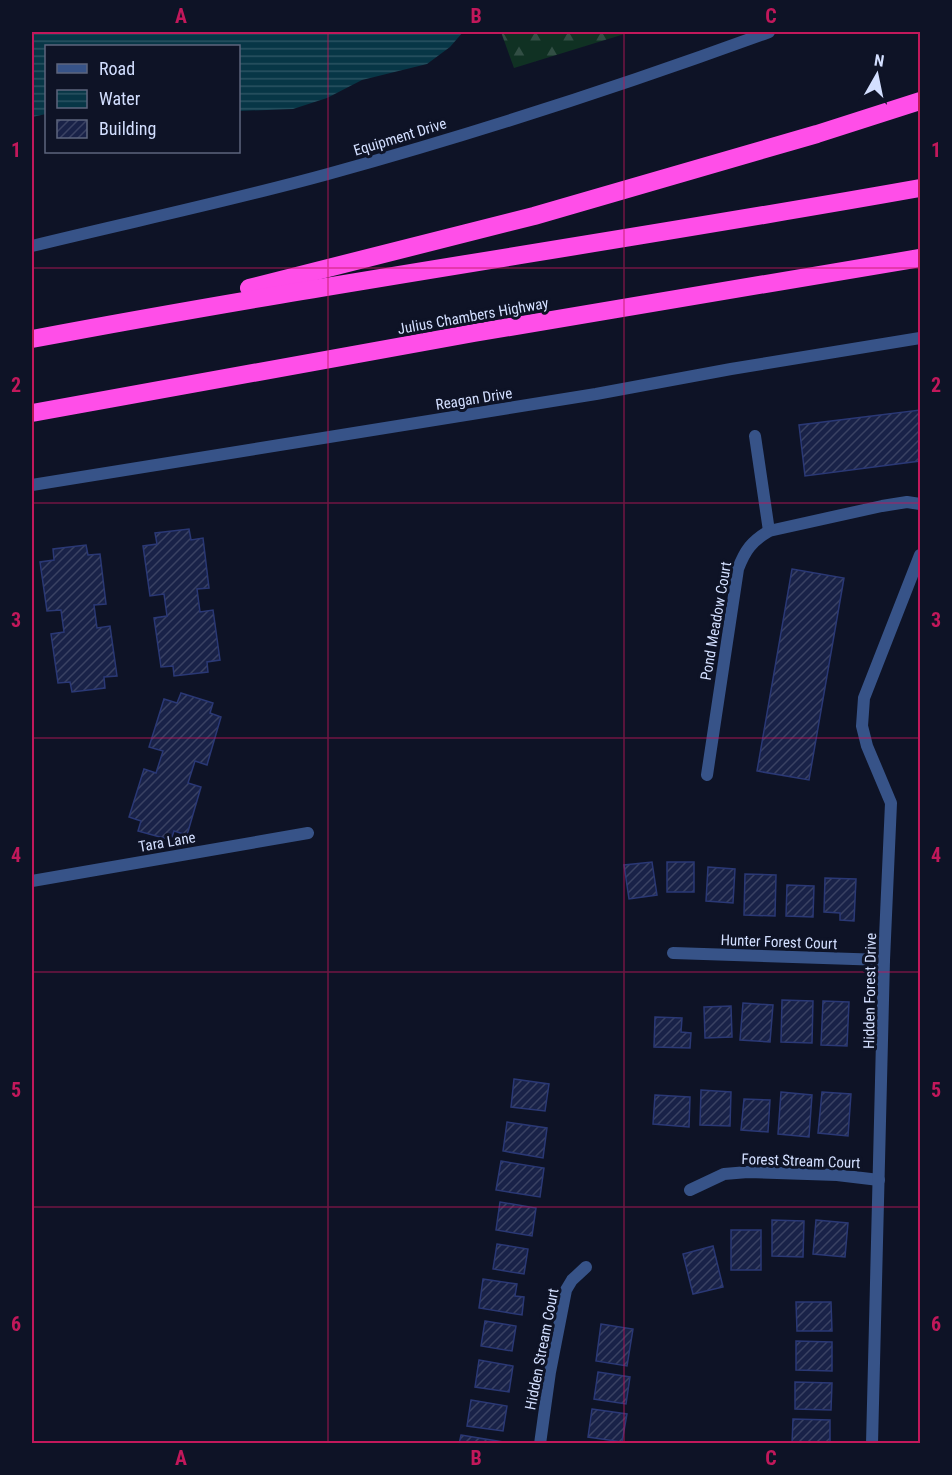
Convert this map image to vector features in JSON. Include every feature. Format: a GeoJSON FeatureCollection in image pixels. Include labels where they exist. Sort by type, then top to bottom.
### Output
{"type":"FeatureCollection","features":[{"type":"Feature","properties":{"kind":"highway"},"geometry":{"type":"LineString","coordinates":[[86,328],[534,216],[817,134],[921,101]]}},
{"type":"Feature","properties":{"kind":"highway"},"geometry":{"type":"LineString","coordinates":[[32,339],[285,292],[769,215],[921,188]]}},
{"type":"Feature","properties":{"kind":"highway","name":"Julius Chambers Highway"},"geometry":{"type":"LineString","coordinates":[[32,413],[474,333],[921,258]]}},
{"type":"Feature","properties":{"kind":"street","name":"Equipment Drive"},"geometry":{"type":"LineString","coordinates":[[32,246],[390,157],[559,105],[769,32]]}},
{"type":"Feature","properties":{"kind":"street","name":"Reagan Drive"},"geometry":{"type":"LineString","coordinates":[[32,485],[584,396],[921,338]]}},
{"type":"Feature","properties":{"kind":"street"},"geometry":{"type":"LineString","coordinates":[[755,436],[769,531]]}},
{"type":"Feature","properties":{"kind":"street","name":"Pond Meadow Court"},"geometry":{"type":"LineString","coordinates":[[707,775],[738,569],[744,553],[755,539],[769,531],[882,506],[907,502],[921,504]]}},
{"type":"Feature","properties":{"kind":"street","name":"Hidden Forest Drive"},"geometry":{"type":"LineString","coordinates":[[872,1443],[884,960],[891,803],[867,746],[862,726],[864,698],[921,555]]}},
{"type":"Feature","properties":{"kind":"street","name":"Tara Lane"},"geometry":{"type":"LineString","coordinates":[[32,881],[308,833]]}},
{"type":"Feature","properties":{"kind":"street","name":"Hunter Forest Court"},"geometry":{"type":"LineString","coordinates":[[673,953],[884,960]]}},
{"type":"Feature","properties":{"kind":"street","name":"Forest Stream Court"},"geometry":{"type":"LineString","coordinates":[[690,1190],[724,1174],[748,1172],[837,1175],[879,1180]]}},
{"type":"Feature","properties":{"kind":"street","name":"Hidden Stream Court"},"geometry":{"type":"LineString","coordinates":[[540,1443],[550,1372],[566,1290],[586,1266]]}},
{"type":"Feature","properties":{"kind":"green space"},"geometry":{"type":"Polygon","coordinates":[[[501,32],[631,32],[514,68],[501,32]]]}},
{"type":"Feature","properties":{"kind":"water"},"geometry":{"type":"Polygon","coordinates":[[[32,32],[463,32],[450,47],[427,64],[362,80],[327,98],[293,109],[240,111],[240,45],[45,45],[45,114],[32,117],[32,32]]]}},
{"type":"Feature","properties":{"kind":"building"},"geometry":{"type":"Polygon","coordinates":[[[920,410],[920,461],[805,476],[799,425],[920,410]]]}},
{"type":"Feature","properties":{"kind":"building"},"geometry":{"type":"Polygon","coordinates":[[[189,529],[191,540],[203,538],[209,588],[197,589],[200,612],[213,610],[220,660],[207,662],[208,672],[174,676],[173,666],[161,667],[154,618],[167,616],[164,594],[150,596],[143,546],[157,544],[155,533],[189,529]]]}},
{"type":"Feature","properties":{"kind":"building"},"geometry":{"type":"Polygon","coordinates":[[[86,545],[88,555],[100,554],[106,604],[94,605],[97,628],[110,626],[117,676],[104,677],[105,688],[72,692],[70,682],[58,683],[51,634],[64,632],[61,610],[47,611],[40,562],[54,560],[53,549],[86,545]]]}},
{"type":"Feature","properties":{"kind":"building"},"geometry":{"type":"Polygon","coordinates":[[[792,569],[844,578],[809,780],[757,771],[792,569]]]}},
{"type":"Feature","properties":{"kind":"building"},"geometry":{"type":"Polygon","coordinates":[[[181,693],[213,703],[210,713],[221,717],[207,765],[195,761],[188,783],[201,787],[187,835],[174,831],[171,840],[138,831],[141,821],[129,817],[144,769],[156,773],[163,751],[149,747],[164,699],[177,703],[181,693]]]}},
{"type":"Feature","properties":{"kind":"building"},"geometry":{"type":"Polygon","coordinates":[[[652,862],[657,895],[629,899],[624,865],[652,862]]]}},
{"type":"Feature","properties":{"kind":"building"},"geometry":{"type":"Polygon","coordinates":[[[667,862],[694,862],[694,892],[667,892],[667,862]]]}},
{"type":"Feature","properties":{"kind":"building"},"geometry":{"type":"Polygon","coordinates":[[[708,867],[735,869],[733,903],[706,901],[708,867]]]}},
{"type":"Feature","properties":{"kind":"building"},"geometry":{"type":"Polygon","coordinates":[[[745,874],[776,875],[775,916],[744,915],[745,874]]]}},
{"type":"Feature","properties":{"kind":"building"},"geometry":{"type":"Polygon","coordinates":[[[825,878],[856,879],[854,921],[840,920],[840,913],[824,912],[825,878]]]}},
{"type":"Feature","properties":{"kind":"building"},"geometry":{"type":"Polygon","coordinates":[[[787,885],[814,886],[813,917],[786,916],[787,885]]]}},
{"type":"Feature","properties":{"kind":"building"},"geometry":{"type":"Polygon","coordinates":[[[782,1000],[813,1001],[812,1043],[781,1042],[782,1000]]]}},
{"type":"Feature","properties":{"kind":"building"},"geometry":{"type":"Polygon","coordinates":[[[823,1001],[849,1002],[847,1046],[821,1045],[823,1001]]]}},
{"type":"Feature","properties":{"kind":"building"},"geometry":{"type":"Polygon","coordinates":[[[743,1003],[773,1005],[770,1042],[740,1040],[743,1003]]]}},
{"type":"Feature","properties":{"kind":"building"},"geometry":{"type":"Polygon","coordinates":[[[731,1006],[732,1037],[705,1038],[704,1007],[731,1006]]]}},
{"type":"Feature","properties":{"kind":"building"},"geometry":{"type":"Polygon","coordinates":[[[655,1017],[682,1018],[681,1032],[691,1033],[690,1048],[654,1047],[655,1017]]]}},
{"type":"Feature","properties":{"kind":"building"},"geometry":{"type":"Polygon","coordinates":[[[514,1079],[549,1084],[545,1111],[511,1107],[514,1079]]]}},
{"type":"Feature","properties":{"kind":"building"},"geometry":{"type":"Polygon","coordinates":[[[701,1090],[731,1092],[730,1126],[700,1125],[701,1090]]]}},
{"type":"Feature","properties":{"kind":"building"},"geometry":{"type":"Polygon","coordinates":[[[781,1092],[812,1095],[809,1137],[778,1134],[781,1092]]]}},
{"type":"Feature","properties":{"kind":"building"},"geometry":{"type":"Polygon","coordinates":[[[822,1092],[851,1094],[848,1136],[818,1133],[822,1092]]]}},
{"type":"Feature","properties":{"kind":"building"},"geometry":{"type":"Polygon","coordinates":[[[655,1095],[690,1097],[689,1127],[653,1124],[655,1095]]]}},
{"type":"Feature","properties":{"kind":"building"},"geometry":{"type":"Polygon","coordinates":[[[744,1099],[770,1100],[768,1132],[741,1130],[744,1099]]]}},
{"type":"Feature","properties":{"kind":"building"},"geometry":{"type":"Polygon","coordinates":[[[507,1122],[547,1128],[543,1158],[503,1151],[507,1122]]]}},
{"type":"Feature","properties":{"kind":"building"},"geometry":{"type":"Polygon","coordinates":[[[501,1161],[544,1168],[540,1197],[496,1190],[501,1161]]]}},
{"type":"Feature","properties":{"kind":"building"},"geometry":{"type":"Polygon","coordinates":[[[500,1202],[536,1208],[532,1236],[496,1230],[500,1202]]]}},
{"type":"Feature","properties":{"kind":"building"},"geometry":{"type":"Polygon","coordinates":[[[772,1220],[804,1221],[803,1257],[772,1256],[772,1220]]]}},
{"type":"Feature","properties":{"kind":"building"},"geometry":{"type":"Polygon","coordinates":[[[816,1220],[848,1223],[845,1257],[813,1254],[816,1220]]]}},
{"type":"Feature","properties":{"kind":"building"},"geometry":{"type":"Polygon","coordinates":[[[731,1230],[761,1230],[761,1270],[731,1270],[731,1230]]]}},
{"type":"Feature","properties":{"kind":"building"},"geometry":{"type":"Polygon","coordinates":[[[497,1244],[528,1249],[524,1274],[493,1269],[497,1244]]]}},
{"type":"Feature","properties":{"kind":"building"},"geometry":{"type":"Polygon","coordinates":[[[713,1246],[723,1287],[693,1294],[683,1254],[713,1246]]]}},
{"type":"Feature","properties":{"kind":"building"},"geometry":{"type":"Polygon","coordinates":[[[483,1279],[517,1284],[515,1296],[524,1297],[522,1315],[479,1308],[483,1279]]]}},
{"type":"Feature","properties":{"kind":"building"},"geometry":{"type":"Polygon","coordinates":[[[796,1302],[831,1302],[832,1331],[797,1331],[796,1302]]]}},
{"type":"Feature","properties":{"kind":"building"},"geometry":{"type":"Polygon","coordinates":[[[485,1321],[516,1326],[512,1351],[481,1346],[485,1321]]]}},
{"type":"Feature","properties":{"kind":"building"},"geometry":{"type":"Polygon","coordinates":[[[601,1324],[633,1329],[627,1366],[596,1361],[601,1324]]]}},
{"type":"Feature","properties":{"kind":"building"},"geometry":{"type":"Polygon","coordinates":[[[796,1341],[832,1342],[832,1371],[796,1370],[796,1341]]]}},
{"type":"Feature","properties":{"kind":"building"},"geometry":{"type":"Polygon","coordinates":[[[479,1360],[513,1366],[509,1392],[475,1387],[479,1360]]]}},
{"type":"Feature","properties":{"kind":"building"},"geometry":{"type":"Polygon","coordinates":[[[598,1372],[630,1377],[626,1404],[594,1399],[598,1372]]]}},
{"type":"Feature","properties":{"kind":"building"},"geometry":{"type":"Polygon","coordinates":[[[795,1382],[832,1383],[831,1410],[795,1409],[795,1382]]]}},
{"type":"Feature","properties":{"kind":"building"},"geometry":{"type":"Polygon","coordinates":[[[471,1400],[507,1406],[503,1431],[467,1426],[471,1400]]]}},
{"type":"Feature","properties":{"kind":"building"},"geometry":{"type":"Polygon","coordinates":[[[592,1409],[627,1414],[622,1442],[588,1437],[592,1409]]]}},
{"type":"Feature","properties":{"kind":"building"},"geometry":{"type":"Polygon","coordinates":[[[793,1419],[830,1420],[830,1444],[792,1444],[793,1419]]]}},
{"type":"Feature","properties":{"kind":"building"},"geometry":{"type":"Polygon","coordinates":[[[461,1435],[503,1442],[503,1444],[459,1444],[461,1435]]]}}]}
